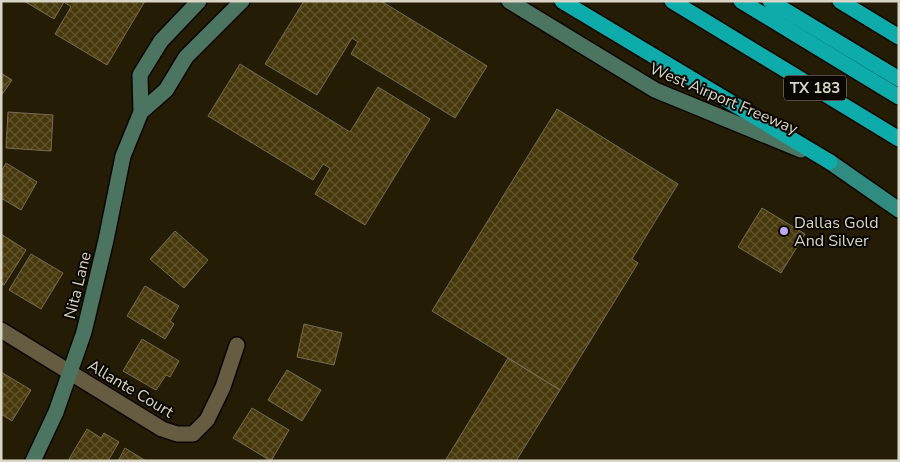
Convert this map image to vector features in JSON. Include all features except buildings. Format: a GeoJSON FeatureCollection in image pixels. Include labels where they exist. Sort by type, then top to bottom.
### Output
{"type":"FeatureCollection","features":[{"type":"Feature","properties":{"kind":"highway"},"geometry":{"type":"LineString","coordinates":[[562,1],[830,162]]}},
{"type":"Feature","properties":{"kind":"highway","name":"TX 183"},"geometry":{"type":"LineString","coordinates":[[672,1],[899,138]]}},
{"type":"Feature","properties":{"kind":"highway"},"geometry":{"type":"LineString","coordinates":[[740,1],[899,97]]}},
{"type":"Feature","properties":{"kind":"highway"},"geometry":{"type":"LineString","coordinates":[[770,1],[899,79]]}},
{"type":"Feature","properties":{"kind":"highway"},"geometry":{"type":"LineString","coordinates":[[840,1],[899,37]]}},
{"type":"Feature","properties":{"kind":"main road","name":"West Airport Freeway"},"geometry":{"type":"LineString","coordinates":[[830,162],[899,210]]}},
{"type":"Feature","properties":{"kind":"street","name":"Nita Lane"},"geometry":{"type":"LineString","coordinates":[[33,461],[56,412],[84,332],[106,240],[123,156],[141,112],[140,75],[161,41],[199,1]]}},
{"type":"Feature","properties":{"kind":"street","name":"Nita Lane"},"geometry":{"type":"LineString","coordinates":[[141,112],[166,90],[186,58],[242,1]]}},
{"type":"Feature","properties":{"kind":"street","name":"West Airport Freeway"},"geometry":{"type":"LineString","coordinates":[[509,1],[655,90],[830,162]]}},
{"type":"Feature","properties":{"kind":"street"},"geometry":{"type":"LineString","coordinates":[[1,330],[70,373]]}},
{"type":"Feature","properties":{"kind":"street","name":"Allante Court"},"geometry":{"type":"LineString","coordinates":[[70,373],[162,429],[177,434],[193,434],[206,420],[223,387],[237,345]]}},
{"type":"Feature","properties":{"kind":"place","name":"Dallas Gold And Silver"},"geometry":{"type":"Point","coordinates":[784,231]}}]}
